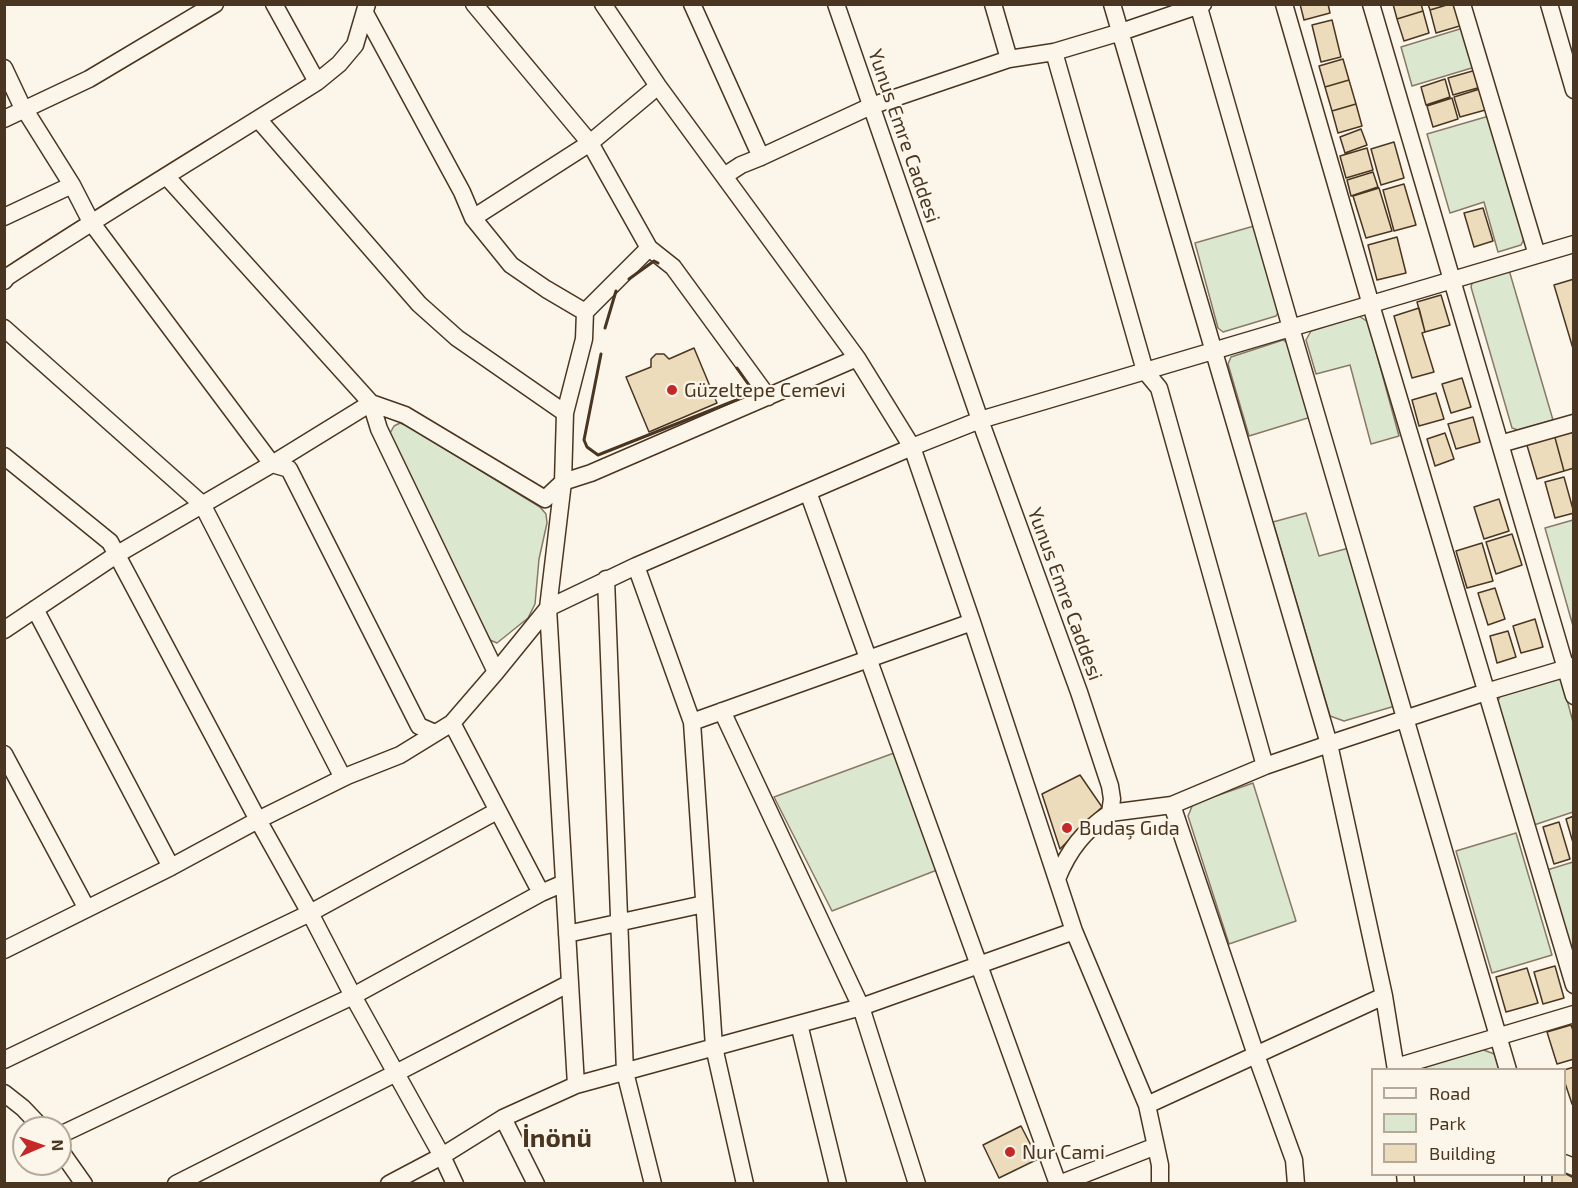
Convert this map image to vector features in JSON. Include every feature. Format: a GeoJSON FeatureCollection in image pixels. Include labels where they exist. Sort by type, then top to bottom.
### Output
{"type":"FeatureCollection","features":[{"type":"Feature","properties":{"kind":"street"},"geometry":{"type":"LineString","coordinates":[[4,119],[89,79],[215,4]]}},
{"type":"Feature","properties":{"kind":"street"},"geometry":{"type":"LineString","coordinates":[[274,4],[317,82]]}},
{"type":"Feature","properties":{"kind":"street"},"geometry":{"type":"LineString","coordinates":[[474,4],[590,143],[649,248],[673,267],[768,397]]}},
{"type":"Feature","properties":{"kind":"street"},"geometry":{"type":"LineString","coordinates":[[603,4],[658,86],[857,358],[912,447],[1074,931],[1147,1105],[1160,1164],[1160,1184]]}},
{"type":"Feature","properties":{"kind":"street"},"geometry":{"type":"LineString","coordinates":[[693,4],[761,158]]}},
{"type":"Feature","properties":{"kind":"street","name":"Yunus Emre Caddesi"},"geometry":{"type":"LineString","coordinates":[[836,4],[980,420],[1075,681],[1105,770],[1112,799],[1110,813]]}},
{"type":"Feature","properties":{"kind":"street"},"geometry":{"type":"LineString","coordinates":[[993,4],[1009,59]]}},
{"type":"Feature","properties":{"kind":"street"},"geometry":{"type":"LineString","coordinates":[[1112,4],[1329,744],[1384,996],[1396,1068]]}},
{"type":"Feature","properties":{"kind":"street"},"geometry":{"type":"LineString","coordinates":[[1284,4],[1371,305],[1574,985]]}},
{"type":"Feature","properties":{"kind":"street"},"geometry":{"type":"LineString","coordinates":[[1371,4],[1500,444],[1570,667],[1574,696]]}},
{"type":"Feature","properties":{"kind":"street"},"geometry":{"type":"LineString","coordinates":[[1462,4],[1537,255]]}},
{"type":"Feature","properties":{"kind":"street"},"geometry":{"type":"LineString","coordinates":[[1549,4],[1574,90]]}},
{"type":"Feature","properties":{"kind":"street"},"geometry":{"type":"LineString","coordinates":[[724,176],[741,165],[761,158],[871,106],[1009,59],[1054,52],[1200,5],[1291,328],[1507,1068]]}},
{"type":"Feature","properties":{"kind":"street"},"geometry":{"type":"LineString","coordinates":[[4,282],[91,222],[317,82],[339,64],[355,45],[366,9]]}},
{"type":"Feature","properties":{"kind":"street"},"geometry":{"type":"LineString","coordinates":[[366,9],[462,192],[473,218],[512,265],[585,312]]}},
{"type":"Feature","properties":{"kind":"street"},"geometry":{"type":"LineString","coordinates":[[1054,52],[1145,371],[1159,388],[1265,766]]}},
{"type":"Feature","properties":{"kind":"street"},"geometry":{"type":"LineString","coordinates":[[4,68],[25,109],[72,185],[91,222],[272,464],[289,469],[419,726],[435,733]]}},
{"type":"Feature","properties":{"kind":"street"},"geometry":{"type":"LineString","coordinates":[[473,218],[590,143],[658,86]]}},
{"type":"Feature","properties":{"kind":"street"},"geometry":{"type":"LineString","coordinates":[[258,119],[419,303],[457,338],[565,413]]}},
{"type":"Feature","properties":{"kind":"street"},"geometry":{"type":"LineString","coordinates":[[167,177],[371,403],[379,429],[496,672]]}},
{"type":"Feature","properties":{"kind":"street"},"geometry":{"type":"LineString","coordinates":[[4,217],[72,185]]}},
{"type":"Feature","properties":{"kind":"street"},"geometry":{"type":"LineString","coordinates":[[4,950],[343,778],[400,755],[452,723],[548,608],[606,579],[980,420],[1574,244]]}},
{"type":"Feature","properties":{"kind":"street"},"geometry":{"type":"LineString","coordinates":[[576,1085],[548,608],[563,482],[565,413],[584,339],[585,312],[649,248]]}},
{"type":"Feature","properties":{"kind":"street"},"geometry":{"type":"LineString","coordinates":[[4,328],[202,504],[343,778]]}},
{"type":"Feature","properties":{"kind":"street"},"geometry":{"type":"LineString","coordinates":[[371,403],[405,415],[545,499],[563,482],[591,473],[857,358]]}},
{"type":"Feature","properties":{"kind":"street"},"geometry":{"type":"LineString","coordinates":[[4,630],[116,555],[371,403]]}},
{"type":"Feature","properties":{"kind":"street"},"geometry":{"type":"LineString","coordinates":[[1500,444],[1574,423]]}},
{"type":"Feature","properties":{"kind":"street"},"geometry":{"type":"LineString","coordinates":[[4,456],[11,471],[110,542],[310,913],[352,996],[442,1156],[455,1184]]}},
{"type":"Feature","properties":{"kind":"street"},"geometry":{"type":"LineString","coordinates":[[808,492],[1058,1184],[1156,1146]]}},
{"type":"Feature","properties":{"kind":"street"},"geometry":{"type":"LineString","coordinates":[[636,566],[692,722],[714,1047],[745,1184]]}},
{"type":"Feature","properties":{"kind":"street"},"geometry":{"type":"LineString","coordinates":[[606,579],[625,1072],[653,1184]]}},
{"type":"Feature","properties":{"kind":"street"},"geometry":{"type":"LineString","coordinates":[[35,609],[171,867]]}},
{"type":"Feature","properties":{"kind":"street"},"geometry":{"type":"LineString","coordinates":[[692,722],[972,622]]}},
{"type":"Feature","properties":{"kind":"street"},"geometry":{"type":"LineString","coordinates":[[1057,879],[1064,861],[1085,832],[1110,813],[1172,805],[1265,766],[1486,692],[1570,667]]}},
{"type":"Feature","properties":{"kind":"street"},"geometry":{"type":"LineString","coordinates":[[722,711],[861,1007],[917,1184]]}},
{"type":"Feature","properties":{"kind":"street"},"geometry":{"type":"LineString","coordinates":[[452,723],[541,893]]}},
{"type":"Feature","properties":{"kind":"street"},"geometry":{"type":"LineString","coordinates":[[4,754],[87,909]]}},
{"type":"Feature","properties":{"kind":"street"},"geometry":{"type":"LineString","coordinates":[[1172,805],[1256,1055],[1294,1160],[1296,1184]]}},
{"type":"Feature","properties":{"kind":"street"},"geometry":{"type":"LineString","coordinates":[[4,1060],[310,913],[497,811]]}},
{"type":"Feature","properties":{"kind":"street"},"geometry":{"type":"LineString","coordinates":[[72,1129],[352,996],[541,893],[564,883]]}},
{"type":"Feature","properties":{"kind":"street"},"geometry":{"type":"LineString","coordinates":[[567,934],[704,904]]}},
{"type":"Feature","properties":{"kind":"street"},"geometry":{"type":"LineString","coordinates":[[389,1184],[442,1156],[503,1118],[576,1085],[861,1007],[1074,931]]}},
{"type":"Feature","properties":{"kind":"street"},"geometry":{"type":"LineString","coordinates":[[176,1184],[570,983]]}},
{"type":"Feature","properties":{"kind":"street"},"geometry":{"type":"LineString","coordinates":[[1147,1105],[1384,996]]}},
{"type":"Feature","properties":{"kind":"street"},"geometry":{"type":"LineString","coordinates":[[1399,1068],[1574,1014]]}},
{"type":"Feature","properties":{"kind":"street"},"geometry":{"type":"LineString","coordinates":[[799,1024],[838,1184]]}},
{"type":"Feature","properties":{"kind":"street"},"geometry":{"type":"LineString","coordinates":[[4,1094],[31,1116]]}},
{"type":"Feature","properties":{"kind":"street"},"geometry":{"type":"LineString","coordinates":[[503,1118],[536,1184]]}},
{"type":"Feature","properties":{"kind":"street"},"geometry":{"type":"LineString","coordinates":[[72,1167],[84,1184]]}},
{"type":"Feature","properties":{"kind":"green space"},"geometry":{"type":"Polygon","coordinates":[[[1463,28],[1475,67],[1412,86],[1401,47],[1463,28]]]}},
{"type":"Feature","properties":{"kind":"green space"},"geometry":{"type":"Polygon","coordinates":[[[1489,116],[1525,237],[1521,245],[1498,252],[1484,202],[1450,213],[1427,134],[1489,116]]]}},
{"type":"Feature","properties":{"kind":"green space"},"geometry":{"type":"Polygon","coordinates":[[[1254,226],[1280,309],[1276,316],[1223,332],[1218,328],[1195,243],[1254,226]]]}},
{"type":"Feature","properties":{"kind":"green space"},"geometry":{"type":"Polygon","coordinates":[[[1509,270],[1553,420],[1518,430],[1512,428],[1471,287],[1473,280],[1509,270]]]}},
{"type":"Feature","properties":{"kind":"green space"},"geometry":{"type":"Polygon","coordinates":[[[1359,316],[1368,322],[1399,436],[1371,444],[1350,365],[1316,374],[1306,340],[1311,331],[1359,316]]]}},
{"type":"Feature","properties":{"kind":"green space"},"geometry":{"type":"Polygon","coordinates":[[[1283,340],[1289,344],[1311,417],[1249,436],[1228,364],[1231,357],[1283,340]]]}},
{"type":"Feature","properties":{"kind":"green space"},"geometry":{"type":"Polygon","coordinates":[[[400,423],[540,507],[546,514],[547,523],[539,559],[535,604],[528,618],[497,643],[490,640],[389,435],[394,426],[400,423]]]}},
{"type":"Feature","properties":{"kind":"green space"},"geometry":{"type":"Polygon","coordinates":[[[1306,513],[1319,556],[1349,548],[1395,706],[1344,721],[1330,716],[1273,522],[1306,513]]]}},
{"type":"Feature","properties":{"kind":"green space"},"geometry":{"type":"Polygon","coordinates":[[[1574,521],[1573,626],[1545,528],[1574,521]]]}},
{"type":"Feature","properties":{"kind":"green space"},"geometry":{"type":"Polygon","coordinates":[[[1561,678],[1573,722],[1573,812],[1531,826],[1497,704],[1500,696],[1561,678]]]}},
{"type":"Feature","properties":{"kind":"green space"},"geometry":{"type":"Polygon","coordinates":[[[894,753],[937,870],[832,911],[774,797],[894,753]]]}},
{"type":"Feature","properties":{"kind":"green space"},"geometry":{"type":"Polygon","coordinates":[[[1253,783],[1296,921],[1229,944],[1188,816],[1193,804],[1253,783]]]}},
{"type":"Feature","properties":{"kind":"green space"},"geometry":{"type":"Polygon","coordinates":[[[1516,833],[1552,955],[1492,973],[1456,851],[1516,833]]]}},
{"type":"Feature","properties":{"kind":"green space"},"geometry":{"type":"Polygon","coordinates":[[[1573,862],[1573,949],[1570,950],[1547,870],[1573,862]]]}},
{"type":"Feature","properties":{"kind":"green space"},"geometry":{"type":"Polygon","coordinates":[[[1481,1049],[1497,1055],[1500,1068],[1423,1068],[1481,1049]]]}},
{"type":"Feature","properties":{"kind":"building"},"geometry":{"type":"Polygon","coordinates":[[[1300,4],[1328,4],[1330,13],[1304,20],[1300,4]]]}},
{"type":"Feature","properties":{"kind":"building"},"geometry":{"type":"Polygon","coordinates":[[[1393,4],[1421,4],[1423,11],[1397,19],[1393,4]]]}},
{"type":"Feature","properties":{"kind":"building"},"geometry":{"type":"Polygon","coordinates":[[[1428,4],[1450,4],[1430,10],[1428,4]]]}},
{"type":"Feature","properties":{"kind":"building"},"geometry":{"type":"Polygon","coordinates":[[[1457,4],[1463,25],[1436,33],[1430,10],[1457,4]]]}},
{"type":"Feature","properties":{"kind":"building"},"geometry":{"type":"Polygon","coordinates":[[[1423,11],[1429,33],[1404,41],[1397,19],[1423,11]]]}},
{"type":"Feature","properties":{"kind":"building"},"geometry":{"type":"Polygon","coordinates":[[[1332,20],[1341,57],[1321,62],[1312,25],[1332,20]]]}},
{"type":"Feature","properties":{"kind":"building"},"geometry":{"type":"Polygon","coordinates":[[[1343,59],[1349,80],[1325,87],[1319,66],[1343,59]]]}},
{"type":"Feature","properties":{"kind":"building"},"geometry":{"type":"Polygon","coordinates":[[[1476,70],[1481,87],[1453,95],[1448,78],[1476,70]]]}},
{"type":"Feature","properties":{"kind":"building"},"geometry":{"type":"Polygon","coordinates":[[[1445,79],[1450,97],[1426,105],[1421,87],[1445,79]]]}},
{"type":"Feature","properties":{"kind":"building"},"geometry":{"type":"Polygon","coordinates":[[[1349,80],[1356,104],[1332,111],[1325,87],[1349,80]]]}},
{"type":"Feature","properties":{"kind":"building"},"geometry":{"type":"Polygon","coordinates":[[[1483,88],[1489,109],[1460,117],[1454,97],[1483,88]]]}},
{"type":"Feature","properties":{"kind":"building"},"geometry":{"type":"Polygon","coordinates":[[[1452,98],[1458,119],[1433,127],[1427,106],[1452,98]]]}},
{"type":"Feature","properties":{"kind":"building"},"geometry":{"type":"Polygon","coordinates":[[[1356,104],[1362,126],[1338,133],[1332,111],[1356,104]]]}},
{"type":"Feature","properties":{"kind":"building"},"geometry":{"type":"Polygon","coordinates":[[[1361,129],[1367,145],[1345,153],[1340,137],[1361,129]]]}},
{"type":"Feature","properties":{"kind":"building"},"geometry":{"type":"Polygon","coordinates":[[[1394,142],[1404,178],[1381,185],[1371,149],[1394,142]]]}},
{"type":"Feature","properties":{"kind":"building"},"geometry":{"type":"Polygon","coordinates":[[[1367,148],[1373,170],[1346,178],[1340,156],[1367,148]]]}},
{"type":"Feature","properties":{"kind":"building"},"geometry":{"type":"Polygon","coordinates":[[[1373,172],[1378,187],[1351,196],[1347,180],[1373,172]]]}},
{"type":"Feature","properties":{"kind":"building"},"geometry":{"type":"Polygon","coordinates":[[[1404,184],[1416,225],[1394,231],[1383,190],[1404,184]]]}},
{"type":"Feature","properties":{"kind":"building"},"geometry":{"type":"Polygon","coordinates":[[[1379,188],[1392,231],[1366,238],[1353,196],[1379,188]]]}},
{"type":"Feature","properties":{"kind":"building"},"geometry":{"type":"Polygon","coordinates":[[[1483,208],[1493,241],[1474,247],[1464,213],[1483,208]]]}},
{"type":"Feature","properties":{"kind":"building"},"geometry":{"type":"Polygon","coordinates":[[[1397,237],[1406,273],[1377,280],[1368,245],[1397,237]]]}},
{"type":"Feature","properties":{"kind":"building"},"geometry":{"type":"Polygon","coordinates":[[[1574,279],[1574,352],[1554,285],[1574,279]]]}},
{"type":"Feature","properties":{"kind":"building"},"geometry":{"type":"Polygon","coordinates":[[[1441,295],[1450,325],[1425,332],[1417,302],[1441,295]]]}},
{"type":"Feature","properties":{"kind":"building"},"geometry":{"type":"Polygon","coordinates":[[[1419,308],[1425,332],[1422,333],[1434,372],[1412,378],[1394,316],[1419,308]]]}},
{"type":"Feature","properties":{"kind":"building","name":"Güzeltepe Cemevi"},"geometry":{"type":"Polygon","coordinates":[[[694,348],[717,403],[649,432],[626,377],[651,367],[651,359],[656,354],[664,354],[669,359],[694,348]]]}},
{"type":"Feature","properties":{"kind":"building"},"geometry":{"type":"Polygon","coordinates":[[[1462,378],[1471,407],[1451,413],[1442,384],[1462,378]]]}},
{"type":"Feature","properties":{"kind":"building"},"geometry":{"type":"Polygon","coordinates":[[[1436,393],[1444,419],[1419,426],[1412,400],[1436,393]]]}},
{"type":"Feature","properties":{"kind":"building"},"geometry":{"type":"Polygon","coordinates":[[[1473,417],[1480,442],[1456,449],[1448,424],[1473,417]]]}},
{"type":"Feature","properties":{"kind":"building"},"geometry":{"type":"Polygon","coordinates":[[[1574,429],[1574,468],[1564,471],[1554,434],[1574,429]]]}},
{"type":"Feature","properties":{"kind":"building"},"geometry":{"type":"Polygon","coordinates":[[[1445,433],[1454,459],[1435,466],[1427,439],[1445,433]]]}},
{"type":"Feature","properties":{"kind":"building"},"geometry":{"type":"Polygon","coordinates":[[[1554,434],[1564,471],[1537,479],[1526,442],[1554,434]]]}},
{"type":"Feature","properties":{"kind":"building"},"geometry":{"type":"Polygon","coordinates":[[[1564,477],[1574,513],[1555,518],[1545,482],[1564,477]]]}},
{"type":"Feature","properties":{"kind":"building"},"geometry":{"type":"Polygon","coordinates":[[[1499,499],[1509,531],[1484,539],[1474,507],[1499,499]]]}},
{"type":"Feature","properties":{"kind":"building"},"geometry":{"type":"Polygon","coordinates":[[[1512,534],[1522,565],[1496,574],[1486,542],[1512,534]]]}},
{"type":"Feature","properties":{"kind":"building"},"geometry":{"type":"Polygon","coordinates":[[[1482,543],[1493,581],[1467,588],[1456,551],[1482,543]]]}},
{"type":"Feature","properties":{"kind":"building"},"geometry":{"type":"Polygon","coordinates":[[[1495,588],[1505,619],[1488,625],[1478,593],[1495,588]]]}},
{"type":"Feature","properties":{"kind":"building"},"geometry":{"type":"Polygon","coordinates":[[[1535,619],[1543,647],[1521,653],[1513,626],[1535,619]]]}},
{"type":"Feature","properties":{"kind":"building"},"geometry":{"type":"Polygon","coordinates":[[[1508,631],[1516,657],[1497,663],[1490,636],[1508,631]]]}},
{"type":"Feature","properties":{"kind":"building","name":"Budaş Gıda"},"geometry":{"type":"Polygon","coordinates":[[[1080,775],[1102,807],[1060,849],[1042,794],[1080,775]]]}},
{"type":"Feature","properties":{"kind":"building"},"geometry":{"type":"Polygon","coordinates":[[[1574,816],[1574,846],[1566,819],[1574,816]]]}},
{"type":"Feature","properties":{"kind":"building"},"geometry":{"type":"Polygon","coordinates":[[[1559,822],[1570,859],[1554,864],[1543,827],[1559,822]]]}},
{"type":"Feature","properties":{"kind":"building"},"geometry":{"type":"Polygon","coordinates":[[[1555,966],[1564,998],[1543,1004],[1534,972],[1555,966]]]}},
{"type":"Feature","properties":{"kind":"building"},"geometry":{"type":"Polygon","coordinates":[[[1527,968],[1538,1003],[1506,1012],[1496,977],[1527,968]]]}},
{"type":"Feature","properties":{"kind":"building"},"geometry":{"type":"Polygon","coordinates":[[[1571,1025],[1574,1033],[1574,1059],[1557,1064],[1547,1032],[1571,1025]]]}},
{"type":"Feature","properties":{"kind":"building"},"geometry":{"type":"Polygon","coordinates":[[[1574,1067],[1574,1104],[1572,1104],[1566,1086],[1566,1069],[1574,1067]]]}},
{"type":"Feature","properties":{"kind":"building","name":"Nur Cami"},"geometry":{"type":"Polygon","coordinates":[[[1021,1126],[1038,1159],[999,1178],[983,1145],[1021,1126]]]}},
{"type":"Feature","properties":{"kind":"building"},"geometry":{"type":"Polygon","coordinates":[[[1566,1174],[1574,1178],[1574,1184],[1552,1184],[1552,1176],[1566,1176],[1566,1174]]]}},
{"type":"Feature","properties":{"kind":"wall"},"geometry":{"type":"LineString","coordinates":[[629,279],[654,261],[658,263]]}},
{"type":"Feature","properties":{"kind":"wall"},"geometry":{"type":"LineString","coordinates":[[605,328],[616,291]]}},
{"type":"Feature","properties":{"kind":"wall"},"geometry":{"type":"LineString","coordinates":[[601,354],[584,440],[587,447],[598,455],[744,397],[749,385],[737,368]]}},
{"type":"Feature","properties":{"kind":"place","name":"Güzeltepe Cemevi"},"geometry":{"type":"Point","coordinates":[672,390]}},
{"type":"Feature","properties":{"kind":"place","name":"Budaş Gıda"},"geometry":{"type":"Point","coordinates":[1067,828]}},
{"type":"Feature","properties":{"kind":"place","name":"Nur Cami"},"geometry":{"type":"Point","coordinates":[1010,1152]}},
{"type":"Feature","properties":{"kind":"district","name":"İnönü"},"geometry":{"type":"Point","coordinates":[557,1138]}}]}
